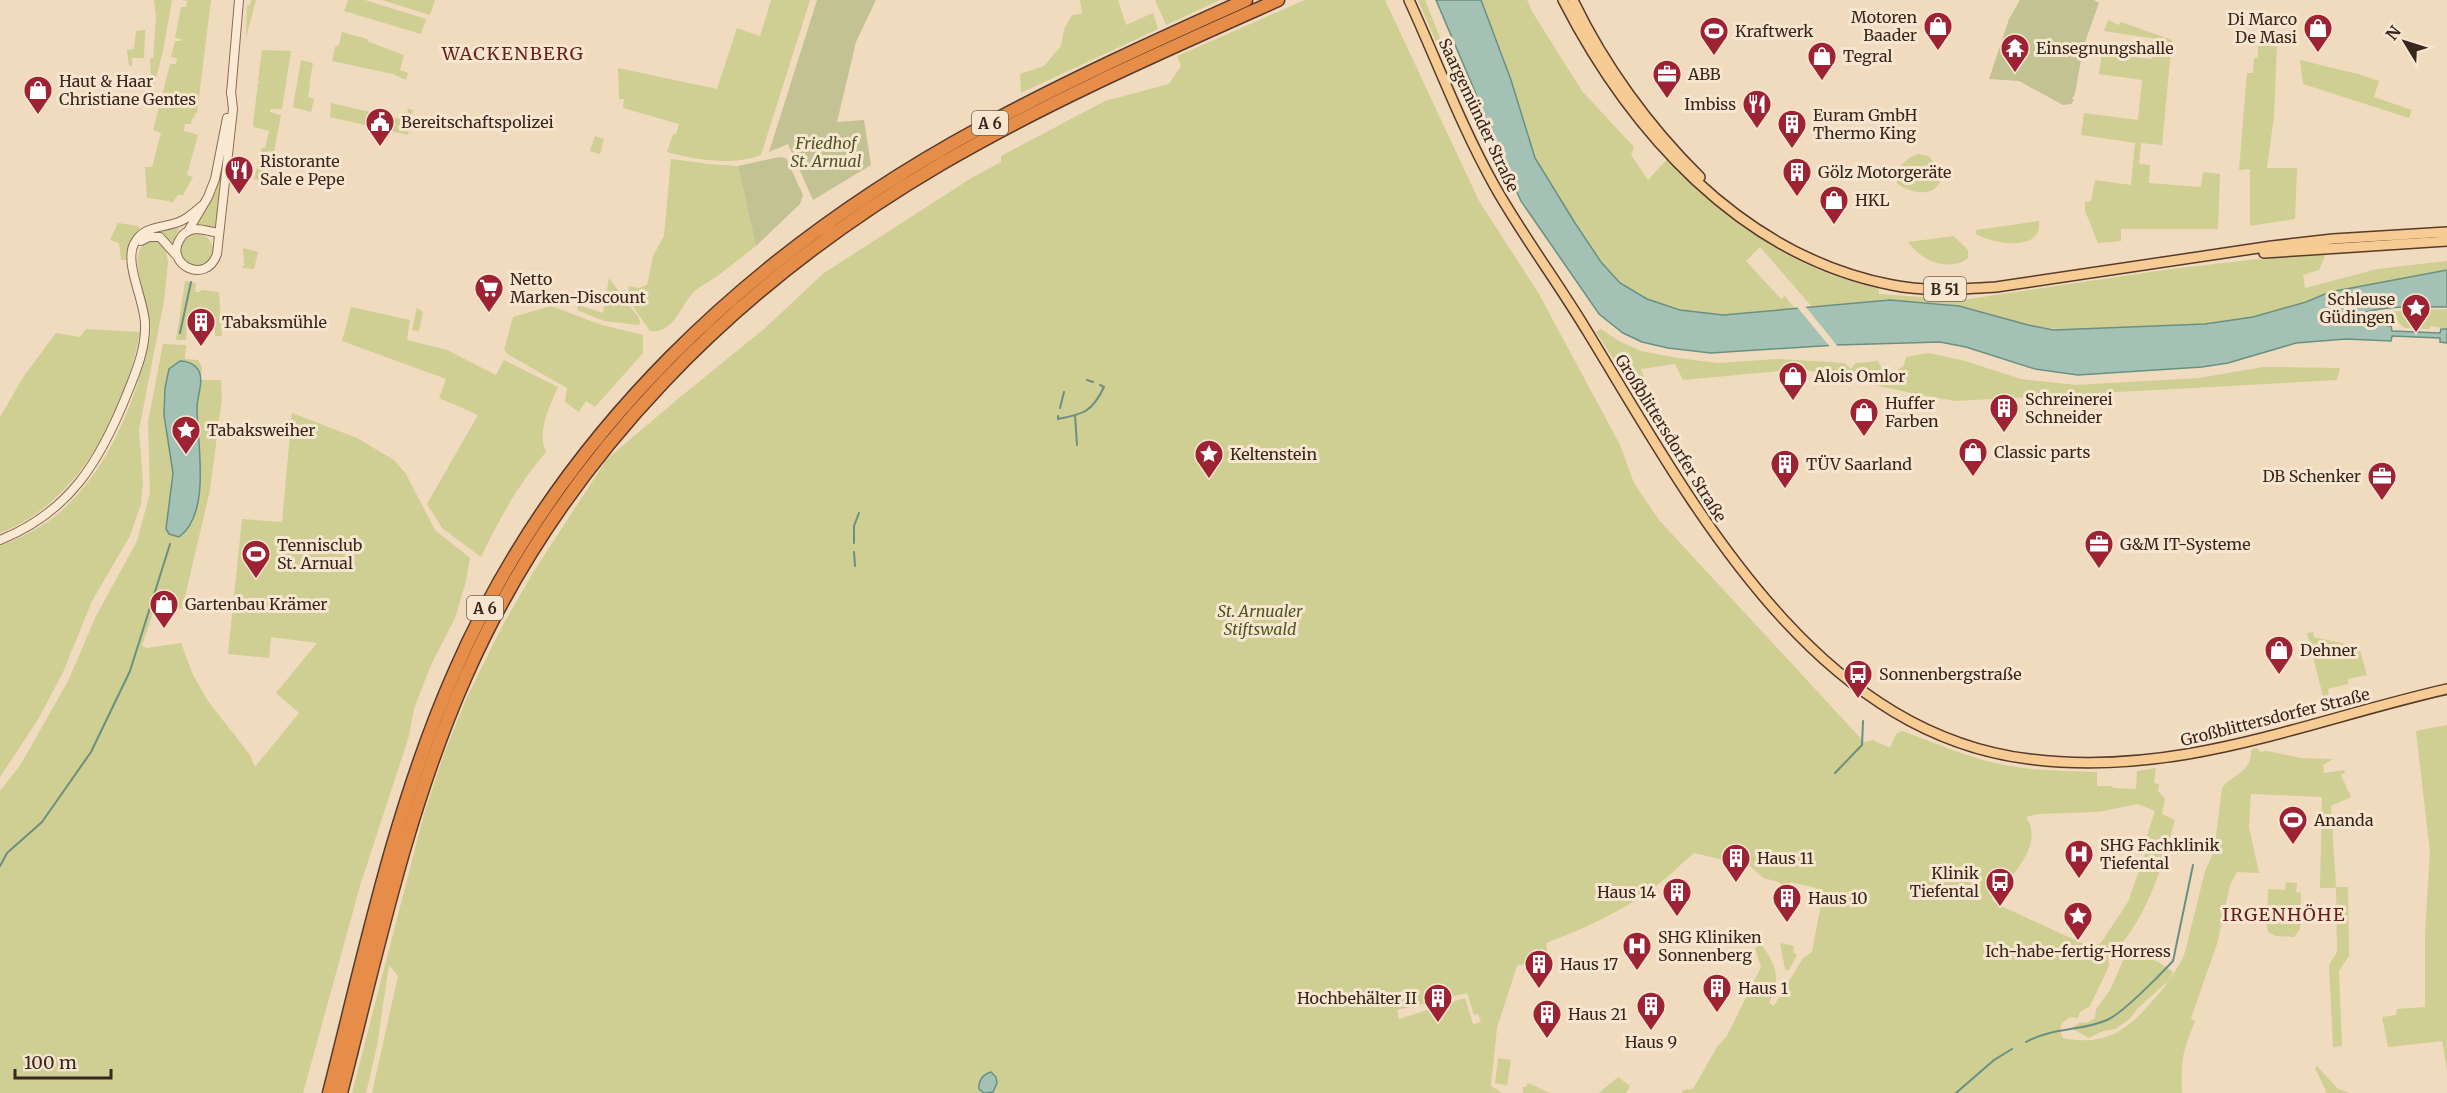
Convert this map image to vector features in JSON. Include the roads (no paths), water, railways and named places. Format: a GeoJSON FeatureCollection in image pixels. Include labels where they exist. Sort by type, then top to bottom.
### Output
{"type":"FeatureCollection","features":[{"type":"Feature","properties":{"kind":"highway","name":"A 6"},"geometry":{"type":"LineString","coordinates":[[341,1093],[395,884],[425,782],[465,678],[522,566],[590,466],[656,388],[719,326],[771,281],[828,238],[839,222],[904,172],[978,129],[1057,88],[1181,36],[1246,0]]}},
{"type":"Feature","properties":{"kind":"highway","name":"A 6"},"geometry":{"type":"LineString","coordinates":[[1181,36],[1278,0]]}},
{"type":"Feature","properties":{"kind":"highway","name":"A 6"},"geometry":{"type":"LineString","coordinates":[[328,1093],[382,882],[416,770],[453,674],[503,575],[529,532],[580,458],[646,380],[726,303],[819,228],[839,222]]}},
{"type":"Feature","properties":{"kind":"main road","name":"Saargemünder Straße"},"geometry":{"type":"LineString","coordinates":[[1410,0],[1492,183],[1567,299]]}},
{"type":"Feature","properties":{"kind":"main road","name":"B 51"},"geometry":{"type":"LineString","coordinates":[[1563,0],[1596,58],[1651,133],[1688,174],[1716,198],[1780,243],[1826,266],[1858,278],[1912,288],[1956,290],[2013,286],[2207,255],[2333,239],[2447,232]]}},
{"type":"Feature","properties":{"kind":"main road","name":"B 51"},"geometry":{"type":"LineString","coordinates":[[1573,0],[1599,48],[1645,114],[1685,162],[1736,213]]}},
{"type":"Feature","properties":{"kind":"main road","name":"B 51"},"geometry":{"type":"LineString","coordinates":[[2169,262],[2179,263],[2329,248],[2447,242]]}},
{"type":"Feature","properties":{"kind":"main road","name":"Großblittersdorfer Straße"},"geometry":{"type":"LineString","coordinates":[[1567,299],[1682,489],[1755,586],[1799,634],[1831,664],[1873,698],[1925,728],[1968,745],[2000,754],[2043,761],[2082,763],[2164,759],[2262,739],[2447,688]]}},
{"type":"Feature","properties":{"kind":"street"},"geometry":{"type":"LineString","coordinates":[[177,256],[178,242],[188,232],[215,179],[231,91],[239,0]]}},
{"type":"Feature","properties":{"kind":"street"},"geometry":{"type":"LineString","coordinates":[[132,257],[141,241],[154,236],[164,240],[188,268],[202,270],[214,260],[233,109],[231,91]]}},
{"type":"Feature","properties":{"kind":"street"},"geometry":{"type":"LineString","coordinates":[[0,540],[36,522],[70,494],[96,459],[115,424],[137,370],[146,330],[145,313],[132,257],[134,245],[146,231],[155,226],[182,221],[203,205]]}},
{"type":"Feature","properties":{"kind":"street"},"geometry":{"type":"LineString","coordinates":[[174,223],[183,226],[188,232]]}},
{"type":"Feature","properties":{"kind":"street"},"geometry":{"type":"LineString","coordinates":[[188,232],[203,230],[219,233]]}},
{"type":"Feature","properties":{"kind":"street"},"geometry":{"type":"LineString","coordinates":[[203,230],[212,236],[217,245]]}},
{"type":"Feature","properties":{"kind":"waterway"},"geometry":{"type":"LineString","coordinates":[[180,333],[191,282]]}},
{"type":"Feature","properties":{"kind":"waterway"},"geometry":{"type":"LineString","coordinates":[[1087,380],[1093,382]]}},
{"type":"Feature","properties":{"kind":"waterway"},"geometry":{"type":"LineString","coordinates":[[1058,416],[1058,419],[1074,415],[1091,407],[1104,387],[1100,385]]}},
{"type":"Feature","properties":{"kind":"waterway"},"geometry":{"type":"LineString","coordinates":[[1060,408],[1064,392]]}},
{"type":"Feature","properties":{"kind":"waterway"},"geometry":{"type":"LineString","coordinates":[[1075,415],[1077,445]]}},
{"type":"Feature","properties":{"kind":"waterway"},"geometry":{"type":"LineString","coordinates":[[854,543],[854,526],[859,513]]}},
{"type":"Feature","properties":{"kind":"waterway"},"geometry":{"type":"LineString","coordinates":[[0,866],[7,853],[42,822],[91,752],[130,671],[170,544]]}},
{"type":"Feature","properties":{"kind":"waterway"},"geometry":{"type":"LineString","coordinates":[[854,552],[855,566]]}},
{"type":"Feature","properties":{"kind":"waterway"},"geometry":{"type":"LineString","coordinates":[[1835,773],[1862,745],[1863,721]]}},
{"type":"Feature","properties":{"kind":"waterway"},"geometry":{"type":"LineString","coordinates":[[2026,1042],[2047,1034],[2107,1020],[2131,1002],[2173,961],[2193,865]]}},
{"type":"Feature","properties":{"kind":"waterway"},"geometry":{"type":"LineString","coordinates":[[1956,1093],[1994,1060],[2012,1049]]}},
{"type":"Feature","properties":{"kind":"place","name":"Motoren Baader"},"geometry":{"type":"Point","coordinates":[1938,52]}},
{"type":"Feature","properties":{"kind":"place","name":"Di Marco De Masi"},"geometry":{"type":"Point","coordinates":[2318,54]}},
{"type":"Feature","properties":{"kind":"place","name":"Kraftwerk"},"geometry":{"type":"Point","coordinates":[1714,56]}},
{"type":"Feature","properties":{"kind":"place","name":"Einsegnungshalle"},"geometry":{"type":"Point","coordinates":[2015,74]}},
{"type":"Feature","properties":{"kind":"place","name":"Tegral"},"geometry":{"type":"Point","coordinates":[1822,82]}},
{"type":"Feature","properties":{"kind":"place","name":"ABB"},"geometry":{"type":"Point","coordinates":[1667,100]}},
{"type":"Feature","properties":{"kind":"place","name":"Haut & Haar Christiane Gentes"},"geometry":{"type":"Point","coordinates":[38,116]}},
{"type":"Feature","properties":{"kind":"place","name":"Imbiss"},"geometry":{"type":"Point","coordinates":[1757,130]}},
{"type":"Feature","properties":{"kind":"place","name":"Bereitschaftspolizei"},"geometry":{"type":"Point","coordinates":[380,148]}},
{"type":"Feature","properties":{"kind":"place","name":"Euram GmbH Thermo King"},"geometry":{"type":"Point","coordinates":[1792,150]}},
{"type":"Feature","properties":{"kind":"place","name":"Ristorante Sale e Pepe"},"geometry":{"type":"Point","coordinates":[239,196]}},
{"type":"Feature","properties":{"kind":"place","name":"Gölz Motorgeräte"},"geometry":{"type":"Point","coordinates":[1797,198]}},
{"type":"Feature","properties":{"kind":"place","name":"HKL"},"geometry":{"type":"Point","coordinates":[1834,226]}},
{"type":"Feature","properties":{"kind":"place","name":"Netto Marken-Discount"},"geometry":{"type":"Point","coordinates":[489,314]}},
{"type":"Feature","properties":{"kind":"place","name":"Schleuse Güdingen"},"geometry":{"type":"Point","coordinates":[2416,334]}},
{"type":"Feature","properties":{"kind":"place","name":"Tabaksmühle"},"geometry":{"type":"Point","coordinates":[201,348]}},
{"type":"Feature","properties":{"kind":"place","name":"Alois Omlor"},"geometry":{"type":"Point","coordinates":[1793,402]}},
{"type":"Feature","properties":{"kind":"place","name":"Schreinerei Schneider"},"geometry":{"type":"Point","coordinates":[2004,434]}},
{"type":"Feature","properties":{"kind":"place","name":"Huffer Farben"},"geometry":{"type":"Point","coordinates":[1864,438]}},
{"type":"Feature","properties":{"kind":"place","name":"Tabaksweiher"},"geometry":{"type":"Point","coordinates":[186,456]}},
{"type":"Feature","properties":{"kind":"place","name":"Classic parts"},"geometry":{"type":"Point","coordinates":[1973,478]}},
{"type":"Feature","properties":{"kind":"place","name":"Keltenstein"},"geometry":{"type":"Point","coordinates":[1209,480]}},
{"type":"Feature","properties":{"kind":"place","name":"TÜV Saarland"},"geometry":{"type":"Point","coordinates":[1785,490]}},
{"type":"Feature","properties":{"kind":"place","name":"DB Schenker"},"geometry":{"type":"Point","coordinates":[2382,502]}},
{"type":"Feature","properties":{"kind":"place","name":"G&M IT-Systeme"},"geometry":{"type":"Point","coordinates":[2099,570]}},
{"type":"Feature","properties":{"kind":"place","name":"Tennisclub St. Arnual"},"geometry":{"type":"Point","coordinates":[256,580]}},
{"type":"Feature","properties":{"kind":"place","name":"Gartenbau Krämer"},"geometry":{"type":"Point","coordinates":[164,630]}},
{"type":"Feature","properties":{"kind":"place","name":"Dehner"},"geometry":{"type":"Point","coordinates":[2279,676]}},
{"type":"Feature","properties":{"kind":"place","name":"Sonnenbergstraße"},"geometry":{"type":"Point","coordinates":[1858,700]}},
{"type":"Feature","properties":{"kind":"place","name":"Ananda"},"geometry":{"type":"Point","coordinates":[2293,846]}},
{"type":"Feature","properties":{"kind":"place","name":"SHG Fachklinik Tiefental"},"geometry":{"type":"Point","coordinates":[2079,880]}},
{"type":"Feature","properties":{"kind":"place","name":"Haus 11"},"geometry":{"type":"Point","coordinates":[1736,884]}},
{"type":"Feature","properties":{"kind":"place","name":"Klinik Tiefental"},"geometry":{"type":"Point","coordinates":[2000,908]}},
{"type":"Feature","properties":{"kind":"place","name":"Haus 14"},"geometry":{"type":"Point","coordinates":[1677,918]}},
{"type":"Feature","properties":{"kind":"place","name":"Haus 10"},"geometry":{"type":"Point","coordinates":[1787,924]}},
{"type":"Feature","properties":{"kind":"place","name":"Ich-habe-fertig-Horress"},"geometry":{"type":"Point","coordinates":[2078,942]}},
{"type":"Feature","properties":{"kind":"place","name":"SHG Kliniken Sonnenberg"},"geometry":{"type":"Point","coordinates":[1637,972]}},
{"type":"Feature","properties":{"kind":"place","name":"Haus 17"},"geometry":{"type":"Point","coordinates":[1539,990]}},
{"type":"Feature","properties":{"kind":"place","name":"Haus 1"},"geometry":{"type":"Point","coordinates":[1717,1014]}},
{"type":"Feature","properties":{"kind":"place","name":"Hochbehälter II"},"geometry":{"type":"Point","coordinates":[1438,1024]}},
{"type":"Feature","properties":{"kind":"place","name":"Haus 9"},"geometry":{"type":"Point","coordinates":[1651,1032]}},
{"type":"Feature","properties":{"kind":"place","name":"Haus 21"},"geometry":{"type":"Point","coordinates":[1547,1040]}},
{"type":"Feature","properties":{"kind":"district","name":"WACKENBERG"},"geometry":{"type":"Point","coordinates":[513,53]}},
{"type":"Feature","properties":{"kind":"district","name":"IRGENHÖHE"},"geometry":{"type":"Point","coordinates":[2284,914]}},
{"type":"Feature","properties":{"kind":"park label","name":"Friedhof St. Arnual"},"geometry":{"type":"Point","coordinates":[826,152]}},
{"type":"Feature","properties":{"kind":"park label","name":"St. Arnualer Stiftswald"},"geometry":{"type":"Point","coordinates":[1260,620]}}]}
